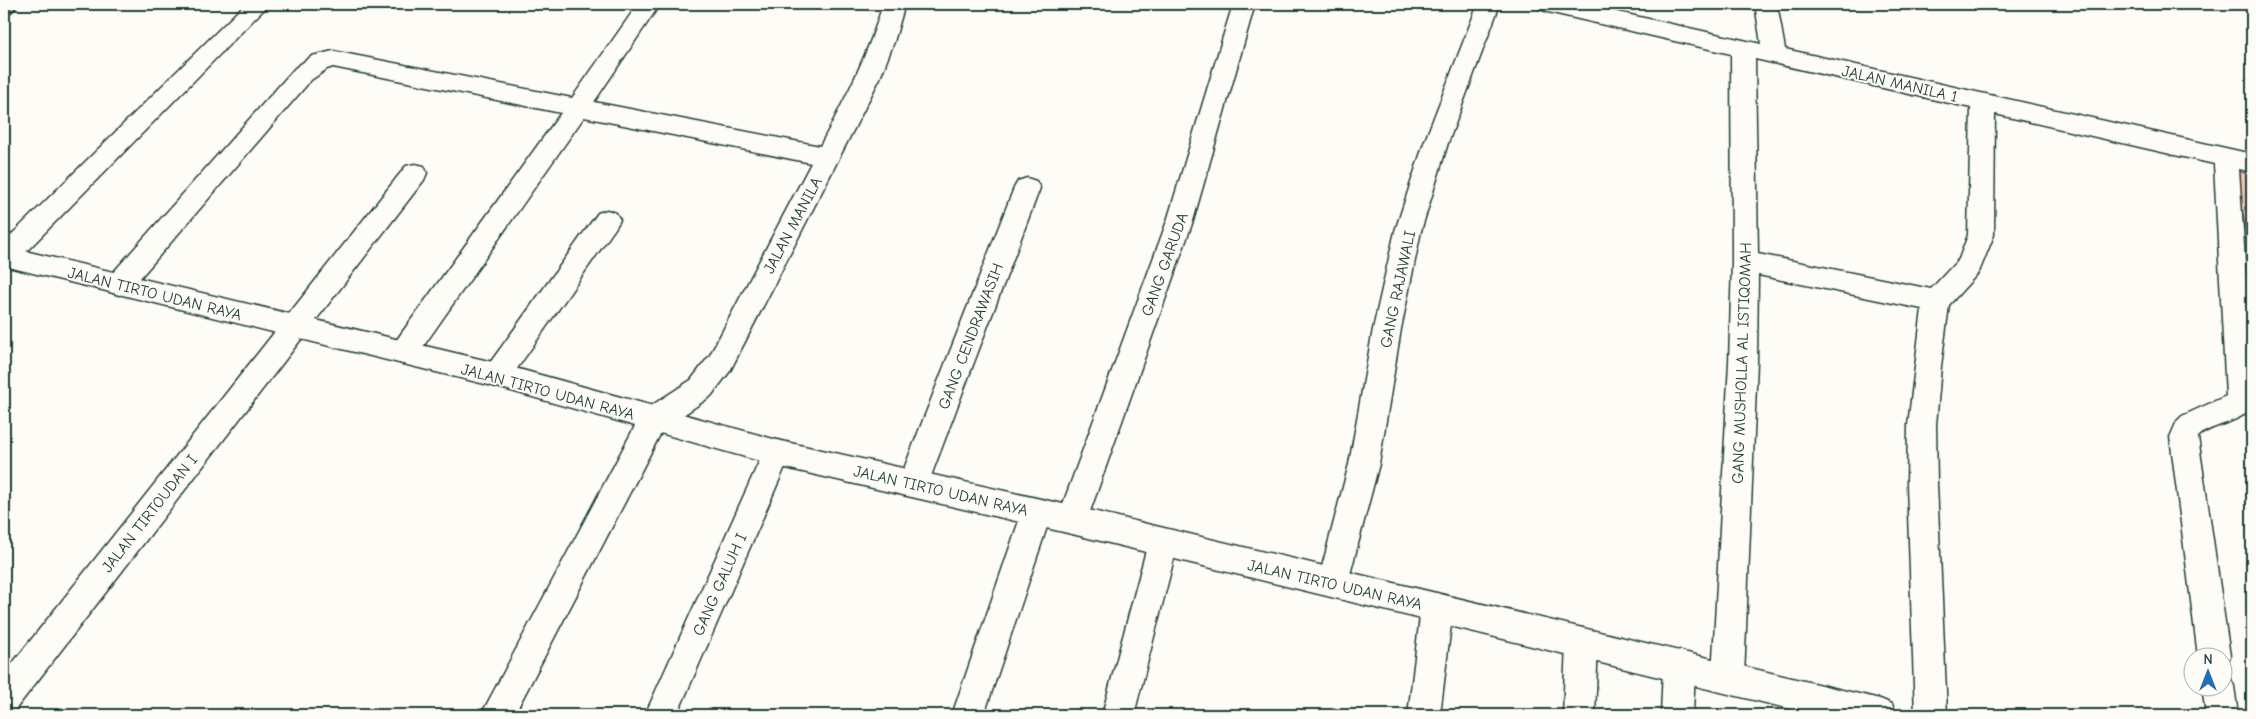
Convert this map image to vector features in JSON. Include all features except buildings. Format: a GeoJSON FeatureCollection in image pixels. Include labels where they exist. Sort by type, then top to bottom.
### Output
{"type":"FeatureCollection","features":[{"type":"Feature","properties":{"kind":"street"},"geometry":{"type":"LineString","coordinates":[[5,256],[258,4]]}},
{"type":"Feature","properties":{"kind":"street"},"geometry":{"type":"LineString","coordinates":[[403,353],[579,106],[649,4]]}},
{"type":"Feature","properties":{"kind":"street","name":"JALAN MANILA"},"geometry":{"type":"LineString","coordinates":[[653,420],[701,388],[720,363],[868,78],[883,42],[894,4]]}},
{"type":"Feature","properties":{"kind":"street","name":"GANG GARUDA"},"geometry":{"type":"LineString","coordinates":[[1072,520],[1180,221],[1244,4]]}},
{"type":"Feature","properties":{"kind":"street","name":"GANG RAJAWALI"},"geometry":{"type":"LineString","coordinates":[[1333,582],[1364,464],[1387,329],[1408,231],[1436,144],[1489,4]]}},
{"type":"Feature","properties":{"kind":"street","name":"JALAN MANILA 1"},"geometry":{"type":"LineString","coordinates":[[1548,4],[2239,160]]}},
{"type":"Feature","properties":{"kind":"street"},"geometry":{"type":"LineString","coordinates":[[1766,4],[1774,55]]}},
{"type":"Feature","properties":{"kind":"street","name":"GANG MUSHOLLA AL ISTIQOMAH"},"geometry":{"type":"LineString","coordinates":[[1728,677],[1743,371],[1746,262],[1743,49]]}},
{"type":"Feature","properties":{"kind":"street"},"geometry":{"type":"LineString","coordinates":[[119,284],[304,74],[320,62],[333,59],[352,61],[579,106],[827,157]]}},
{"type":"Feature","properties":{"kind":"street"},"geometry":{"type":"LineString","coordinates":[[1931,715],[1922,425],[1926,366],[1936,301],[1970,264],[1981,235],[1983,102]]}},
{"type":"Feature","properties":{"kind":"street"},"geometry":{"type":"LineString","coordinates":[[2213,646],[2184,437],[2185,430],[2191,425],[2228,411],[2238,403],[2240,396],[2239,160]]}},
{"type":"Feature","properties":{"kind":"street","name":"JALAN TIRTOUDAN I"},"geometry":{"type":"LineString","coordinates":[[4,699],[415,173]]}},
{"type":"Feature","properties":{"kind":"street","name":"GANG CENDRAWASIH"},"geometry":{"type":"LineString","coordinates":[[913,484],[1027,188]]}},
{"type":"Feature","properties":{"kind":"street"},"geometry":{"type":"LineString","coordinates":[[497,376],[607,220]]}},
{"type":"Feature","properties":{"kind":"street","name":"JALAN TIRTO UDAN RAYA"},"geometry":{"type":"LineString","coordinates":[[5,256],[497,376],[777,453],[1333,582],[1728,677],[1870,714]]}},
{"type":"Feature","properties":{"kind":"street"},"geometry":{"type":"LineString","coordinates":[[1746,262],[1936,301]]}},
{"type":"Feature","properties":{"kind":"street"},"geometry":{"type":"LineString","coordinates":[[497,715],[653,420]]}},
{"type":"Feature","properties":{"kind":"street","name":"GANG GALUH I"},"geometry":{"type":"LineString","coordinates":[[661,715],[777,453]]}},
{"type":"Feature","properties":{"kind":"street"},"geometry":{"type":"LineString","coordinates":[[968,715],[1037,512]]}},
{"type":"Feature","properties":{"kind":"street"},"geometry":{"type":"LineString","coordinates":[[1118,715],[1163,543]]}},
{"type":"Feature","properties":{"kind":"street"},"geometry":{"type":"LineString","coordinates":[[1424,715],[1437,608]]}},
{"type":"Feature","properties":{"kind":"street"},"geometry":{"type":"LineString","coordinates":[[1579,715],[1582,643]]}},
{"type":"Feature","properties":{"kind":"street"},"geometry":{"type":"LineString","coordinates":[[1677,715],[1679,666]]}},
{"type":"Feature","properties":{"kind":"street"},"geometry":{"type":"LineString","coordinates":[[2219,696],[2222,715]]}},
{"type":"Feature","properties":{"kind":"lane"},"geometry":{"type":"LineString","coordinates":[[4,10],[11,4]]}}]}
